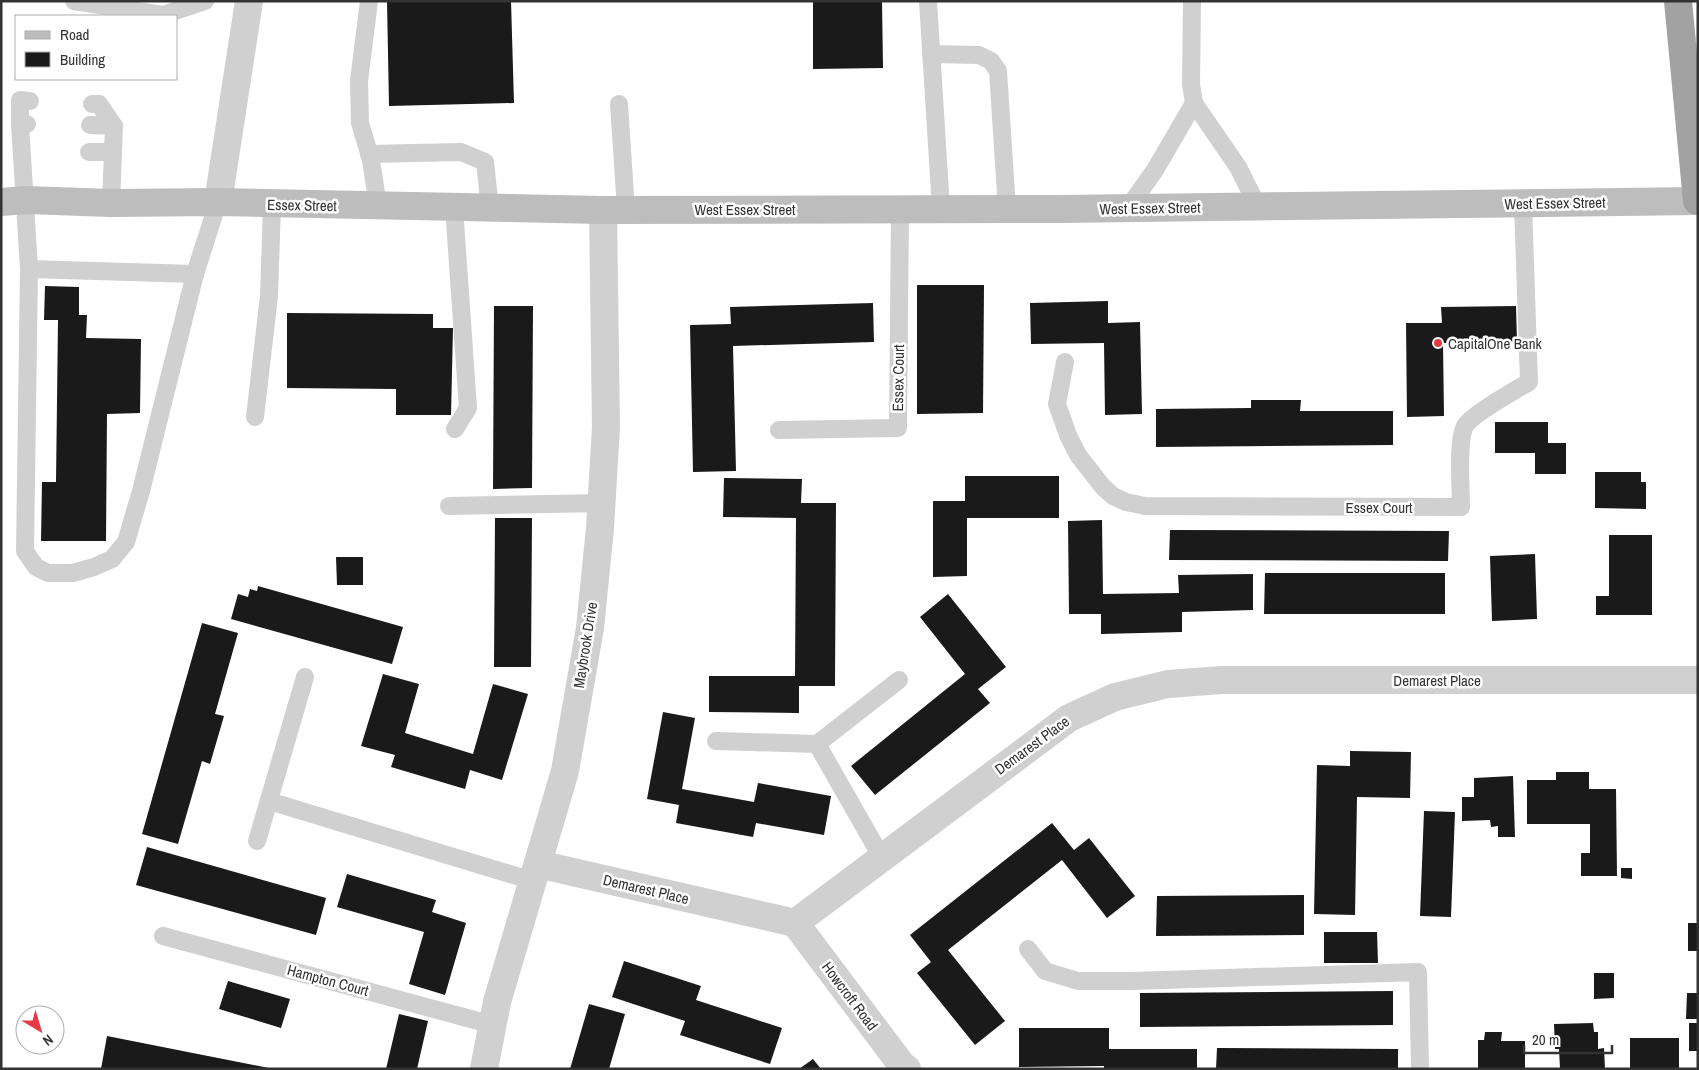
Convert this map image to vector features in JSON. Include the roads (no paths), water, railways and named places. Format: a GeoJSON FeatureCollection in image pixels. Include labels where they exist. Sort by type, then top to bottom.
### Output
{"type":"FeatureCollection","features":[{"type":"Feature","properties":{"kind":"highway"},"geometry":{"type":"LineString","coordinates":[[1678,1],[1697,201]]}},
{"type":"Feature","properties":{"kind":"main road","name":"Essex Street"},"geometry":{"type":"LineString","coordinates":[[13,201],[111,203],[218,202],[272,205],[615,210]]}},
{"type":"Feature","properties":{"kind":"main road","name":"West Essex Street"},"geometry":{"type":"LineString","coordinates":[[615,210],[1128,208],[1697,201]]}},
{"type":"Feature","properties":{"kind":"street"},"geometry":{"type":"LineString","coordinates":[[218,202],[249,1]]}},
{"type":"Feature","properties":{"kind":"street","name":"Maybrook Drive"},"geometry":{"type":"LineString","coordinates":[[484,1069],[497,1002],[565,771],[590,628],[602,503],[615,210]]}},
{"type":"Feature","properties":{"kind":"street","name":"Demarest Place"},"geometry":{"type":"LineString","coordinates":[[535,872],[795,923],[1068,718],[1115,698],[1168,684],[1222,680],[1698,680]]}},
{"type":"Feature","properties":{"kind":"street","name":"Howcroft Road"},"geometry":{"type":"LineString","coordinates":[[795,923],[901,1064],[907,1069]]}},
{"type":"Feature","properties":{"kind":"lane"},"geometry":{"type":"LineString","coordinates":[[74,1],[157,15]]}},
{"type":"Feature","properties":{"kind":"lane"},"geometry":{"type":"LineString","coordinates":[[166,15],[205,1]]}},
{"type":"Feature","properties":{"kind":"lane"},"geometry":{"type":"LineString","coordinates":[[368,1],[358,81],[360,123],[369,154],[378,206]]}},
{"type":"Feature","properties":{"kind":"lane"},"geometry":{"type":"LineString","coordinates":[[928,1],[941,209]]}},
{"type":"Feature","properties":{"kind":"lane"},"geometry":{"type":"LineString","coordinates":[[1192,1],[1191,84],[1194,103],[1238,167],[1258,206]]}},
{"type":"Feature","properties":{"kind":"lane"},"geometry":{"type":"LineString","coordinates":[[931,54],[979,55],[991,60],[998,70],[1007,209]]}},
{"type":"Feature","properties":{"kind":"lane"},"geometry":{"type":"LineString","coordinates":[[30,101],[20,100],[26,152],[13,201],[30,269],[25,551],[36,567],[48,573],[73,573],[94,568],[112,559],[126,542],[141,491],[195,274],[218,202]]}},
{"type":"Feature","properties":{"kind":"lane"},"geometry":{"type":"LineString","coordinates":[[1128,208],[1155,170],[1194,103]]}},
{"type":"Feature","properties":{"kind":"lane"},"geometry":{"type":"LineString","coordinates":[[92,104],[99,104],[114,126],[111,203]]}},
{"type":"Feature","properties":{"kind":"lane"},"geometry":{"type":"LineString","coordinates":[[615,210],[619,104]]}},
{"type":"Feature","properties":{"kind":"lane"},"geometry":{"type":"LineString","coordinates":[[90,125],[114,126]]}},
{"type":"Feature","properties":{"kind":"lane"},"geometry":{"type":"LineString","coordinates":[[89,152],[113,152]]}},
{"type":"Feature","properties":{"kind":"lane"},"geometry":{"type":"LineString","coordinates":[[369,154],[461,152],[485,162],[490,208]]}},
{"type":"Feature","properties":{"kind":"lane","name":"Essex Court"},"geometry":{"type":"LineString","coordinates":[[1065,362],[1057,404],[1068,435],[1078,455],[1103,487],[1113,496],[1126,502],[1146,506],[1461,507],[1462,435],[1466,424],[1486,408],[1529,382],[1523,204]]}},
{"type":"Feature","properties":{"kind":"lane"},"geometry":{"type":"LineString","coordinates":[[255,417],[269,296],[272,205]]}},
{"type":"Feature","properties":{"kind":"lane"},"geometry":{"type":"LineString","coordinates":[[454,207],[468,408],[454,429]]}},
{"type":"Feature","properties":{"kind":"lane","name":"Essex Court"},"geometry":{"type":"LineString","coordinates":[[779,430],[898,428],[900,209]]}},
{"type":"Feature","properties":{"kind":"lane"},"geometry":{"type":"LineString","coordinates":[[30,269],[195,274]]}},
{"type":"Feature","properties":{"kind":"lane"},"geometry":{"type":"LineString","coordinates":[[449,506],[602,503]]}},
{"type":"Feature","properties":{"kind":"lane"},"geometry":{"type":"LineString","coordinates":[[257,841],[305,677]]}},
{"type":"Feature","properties":{"kind":"lane"},"geometry":{"type":"LineString","coordinates":[[716,741],[816,744],[899,680]]}},
{"type":"Feature","properties":{"kind":"lane"},"geometry":{"type":"LineString","coordinates":[[816,744],[882,858]]}},
{"type":"Feature","properties":{"kind":"lane"},"geometry":{"type":"LineString","coordinates":[[269,801],[535,872]]}},
{"type":"Feature","properties":{"kind":"lane","name":"Hampton Court"},"geometry":{"type":"LineString","coordinates":[[163,936],[493,1025]]}},
{"type":"Feature","properties":{"kind":"lane"},"geometry":{"type":"LineString","coordinates":[[1028,949],[1045,971],[1078,981],[1418,972],[1420,1069]]}},
{"type":"Feature","properties":{"kind":"place","name":"CapitalOne Bank"},"geometry":{"type":"Point","coordinates":[1438,343]}}]}
